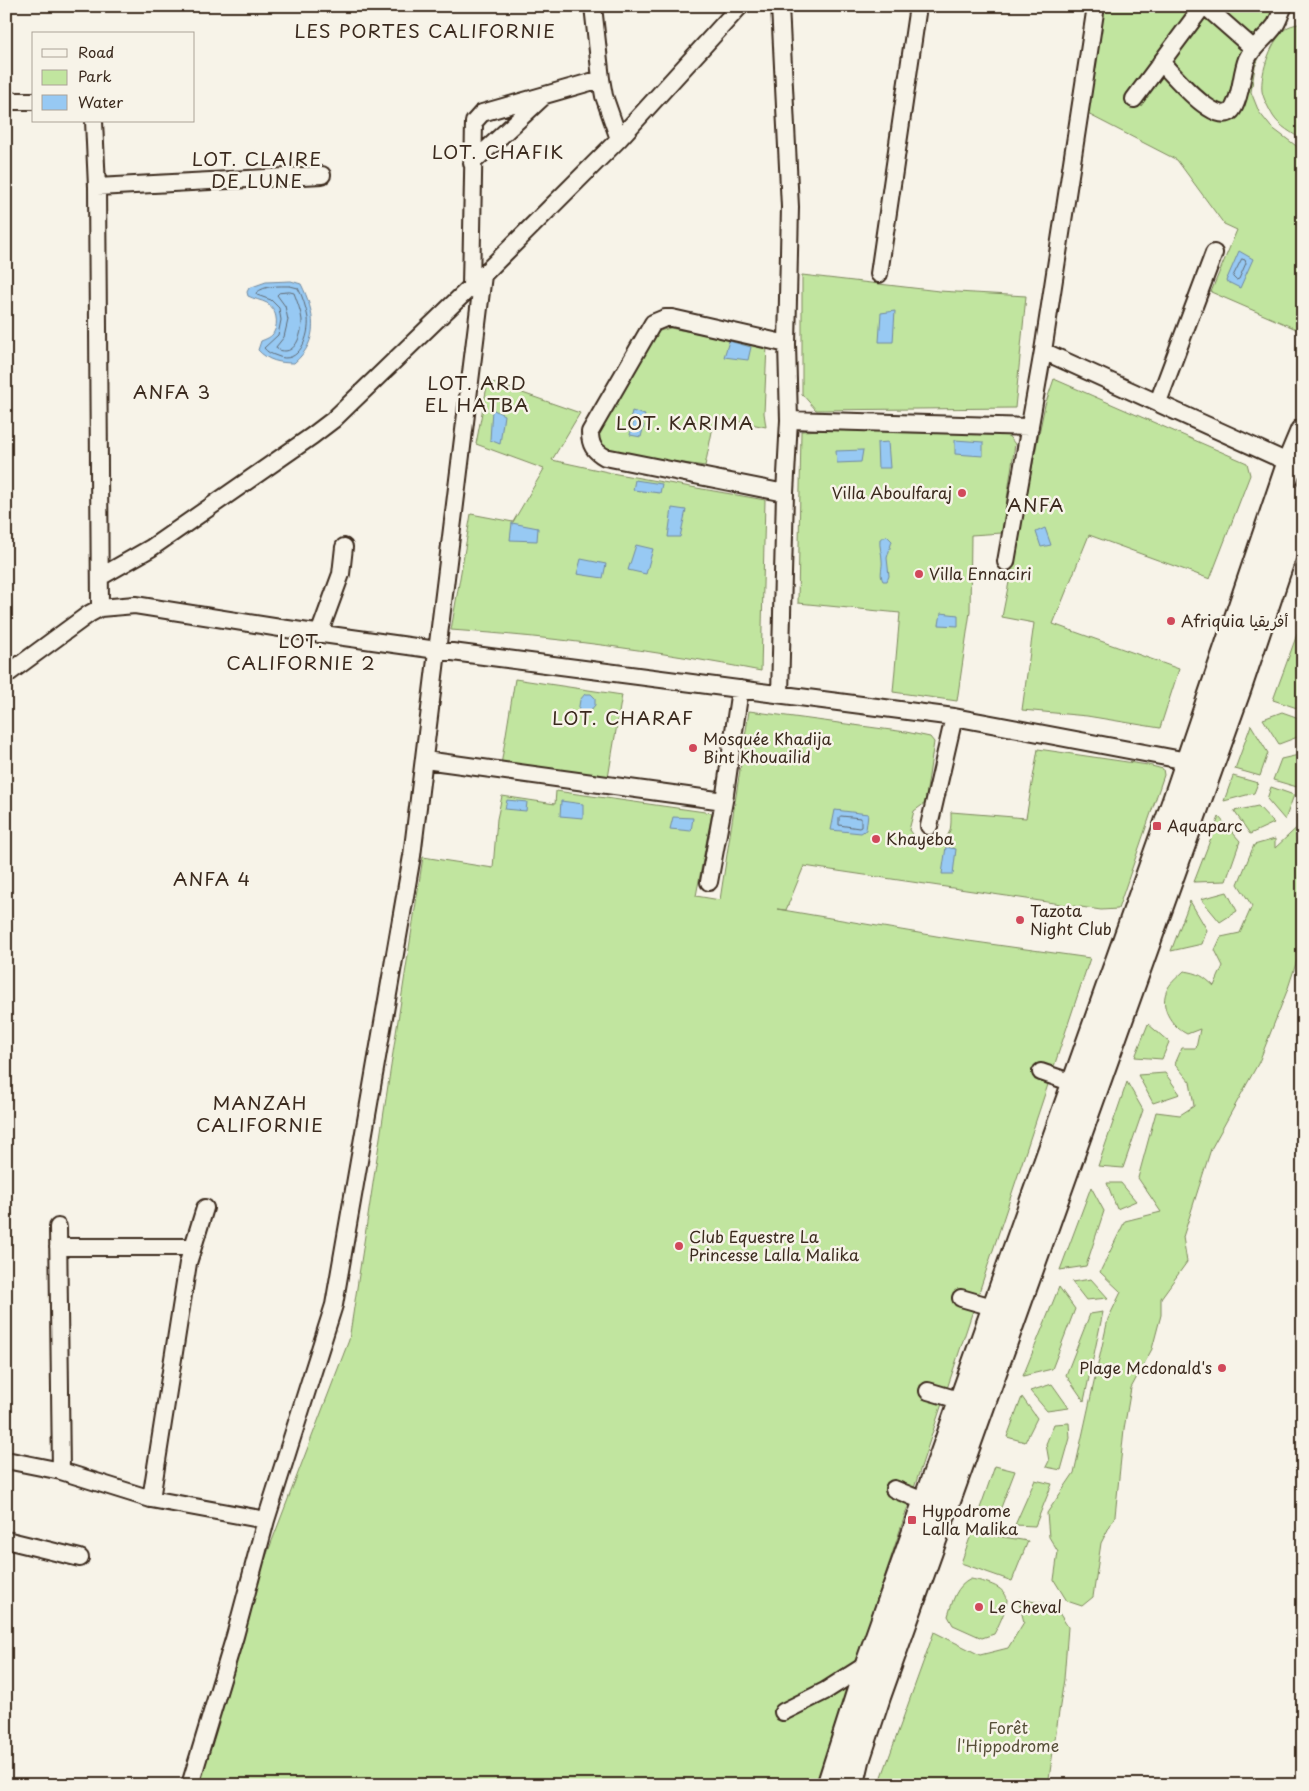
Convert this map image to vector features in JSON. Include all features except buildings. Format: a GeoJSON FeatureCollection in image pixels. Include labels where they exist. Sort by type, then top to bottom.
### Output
{"type":"FeatureCollection","features":[{"type":"Feature","properties":{"kind":"highway"},"geometry":{"type":"LineString","coordinates":[[830,1785],[869,1692],[1200,763],[1257,597],[1296,466],[1303,432]]}},
{"type":"Feature","properties":{"kind":"highway"},"geometry":{"type":"LineString","coordinates":[[1257,597],[1303,496]]}},
{"type":"Feature","properties":{"kind":"highway"},"geometry":{"type":"LineString","coordinates":[[851,1785],[869,1692],[869,1663],[1076,1084],[1101,1043]]}},
{"type":"Feature","properties":{"kind":"street"},"geometry":{"type":"LineString","coordinates":[[593,6],[604,96],[619,139]]}},
{"type":"Feature","properties":{"kind":"street"},"geometry":{"type":"LineString","coordinates":[[100,577],[151,548],[312,436],[357,397],[471,287],[619,139],[740,6]]}},
{"type":"Feature","properties":{"kind":"street"},"geometry":{"type":"LineString","coordinates":[[780,6],[790,207],[787,344],[789,420],[785,493],[780,695]]}},
{"type":"Feature","properties":{"kind":"street"},"geometry":{"type":"LineString","coordinates":[[879,274],[918,6]]}},
{"type":"Feature","properties":{"kind":"street"},"geometry":{"type":"LineString","coordinates":[[1006,562],[1043,351],[1096,6]]}},
{"type":"Feature","properties":{"kind":"street"},"geometry":{"type":"LineString","coordinates":[[1134,99],[1204,6],[1254,48]]}},
{"type":"Feature","properties":{"kind":"street"},"geometry":{"type":"LineString","coordinates":[[1161,62],[1198,101],[1213,111],[1227,113],[1234,108],[1249,56],[1274,27],[1284,6]]}},
{"type":"Feature","properties":{"kind":"street"},"geometry":{"type":"LineString","coordinates":[[471,287],[474,122],[482,114],[601,79]]}},
{"type":"Feature","properties":{"kind":"street"},"geometry":{"type":"LineString","coordinates":[[472,163],[546,95]]}},
{"type":"Feature","properties":{"kind":"street"},"geometry":{"type":"LineString","coordinates":[[6,101],[32,101]]}},
{"type":"Feature","properties":{"kind":"street"},"geometry":{"type":"LineString","coordinates":[[94,122],[97,187],[100,608]]}},
{"type":"Feature","properties":{"kind":"street"},"geometry":{"type":"LineString","coordinates":[[97,187],[322,175]]}},
{"type":"Feature","properties":{"kind":"street"},"geometry":{"type":"LineString","coordinates":[[1158,402],[1214,252]]}},
{"type":"Feature","properties":{"kind":"street"},"geometry":{"type":"LineString","coordinates":[[190,1785],[235,1636],[266,1520],[334,1305],[411,862],[483,275]]}},
{"type":"Feature","properties":{"kind":"street"},"geometry":{"type":"LineString","coordinates":[[785,493],[606,457],[592,447],[590,432],[653,323],[658,320],[672,318],[787,344]]}},
{"type":"Feature","properties":{"kind":"street"},"geometry":{"type":"LineString","coordinates":[[1043,351],[1296,466]]}},
{"type":"Feature","properties":{"kind":"street"},"geometry":{"type":"LineString","coordinates":[[789,420],[1030,427]]}},
{"type":"Feature","properties":{"kind":"street"},"geometry":{"type":"LineString","coordinates":[[319,634],[341,574],[344,547]]}},
{"type":"Feature","properties":{"kind":"street"},"geometry":{"type":"LineString","coordinates":[[6,675],[82,618],[100,608],[135,605],[319,634],[954,717],[1200,763]]}},
{"type":"Feature","properties":{"kind":"street"},"geometry":{"type":"LineString","coordinates":[[709,882],[724,801],[740,689]]}},
{"type":"Feature","properties":{"kind":"street"},"geometry":{"type":"LineString","coordinates":[[929,826],[954,717]]}},
{"type":"Feature","properties":{"kind":"street"},"geometry":{"type":"LineString","coordinates":[[425,760],[724,801]]}},
{"type":"Feature","properties":{"kind":"street"},"geometry":{"type":"LineString","coordinates":[[1041,1072],[1076,1084]]}},
{"type":"Feature","properties":{"kind":"street"},"geometry":{"type":"LineString","coordinates":[[151,1499],[192,1247],[205,1208]]}},
{"type":"Feature","properties":{"kind":"street"},"geometry":{"type":"LineString","coordinates":[[58,1227],[61,1471]]}},
{"type":"Feature","properties":{"kind":"street"},"geometry":{"type":"LineString","coordinates":[[58,1247],[192,1247]]}},
{"type":"Feature","properties":{"kind":"street"},"geometry":{"type":"LineString","coordinates":[[961,1298],[996,1308]]}},
{"type":"Feature","properties":{"kind":"street"},"geometry":{"type":"LineString","coordinates":[[928,1391],[962,1401]]}},
{"type":"Feature","properties":{"kind":"street"},"geometry":{"type":"LineString","coordinates":[[6,1460],[61,1471],[151,1499],[266,1520]]}},
{"type":"Feature","properties":{"kind":"street"},"geometry":{"type":"LineString","coordinates":[[894,1489],[926,1502]]}},
{"type":"Feature","properties":{"kind":"street"},"geometry":{"type":"LineString","coordinates":[[6,1540],[80,1558]]}},
{"type":"Feature","properties":{"kind":"street"},"geometry":{"type":"LineString","coordinates":[[783,1712],[825,1691],[869,1663]]}},
{"type":"Feature","properties":{"kind":"green space"},"geometry":{"type":"Polygon","coordinates":[[[1104,6],[1295,6],[1265,44],[1255,67],[1251,92],[1259,112],[1271,127],[1303,151],[1303,332],[1211,292],[1237,230],[1224,224],[1177,160],[1080,110],[1104,6]]]}},
{"type":"Feature","properties":{"kind":"green space"},"geometry":{"type":"Polygon","coordinates":[[[1303,23],[1303,140],[1283,127],[1273,116],[1262,91],[1262,83],[1268,56],[1277,39],[1288,27],[1303,23]]]}},
{"type":"Feature","properties":{"kind":"green space"},"geometry":{"type":"Polygon","coordinates":[[[802,275],[939,291],[1026,296],[1015,408],[816,410],[802,394],[802,275]]]}},
{"type":"Feature","properties":{"kind":"green space"},"geometry":{"type":"Polygon","coordinates":[[[670,328],[767,346],[764,413],[766,427],[715,417],[705,466],[607,452],[595,437],[656,332],[670,328]]]}},
{"type":"Feature","properties":{"kind":"green space"},"geometry":{"type":"Polygon","coordinates":[[[1054,379],[1247,463],[1250,475],[1210,579],[1089,535],[1053,624],[1179,669],[1160,728],[1087,716],[1022,710],[1034,623],[1002,617],[1045,405],[1054,379]]]}},
{"type":"Feature","properties":{"kind":"green space"},"geometry":{"type":"Polygon","coordinates":[[[488,381],[580,413],[552,460],[617,474],[765,500],[761,671],[607,646],[451,630],[471,514],[513,522],[544,469],[476,444],[488,381]]]}},
{"type":"Feature","properties":{"kind":"green space"},"geometry":{"type":"Polygon","coordinates":[[[868,428],[1006,433],[1015,444],[1002,533],[971,535],[970,612],[957,701],[893,692],[900,613],[798,603],[801,431],[868,428]]]}},
{"type":"Feature","properties":{"kind":"green space"},"geometry":{"type":"Polygon","coordinates":[[[1303,618],[1303,710],[1273,700],[1303,618]]]}},
{"type":"Feature","properties":{"kind":"green space"},"geometry":{"type":"Polygon","coordinates":[[[515,679],[622,695],[608,778],[501,765],[515,679]]]}},
{"type":"Feature","properties":{"kind":"green space","name":"Club Equestre La Princesse Lalla Malika"},"geometry":{"type":"Polygon","coordinates":[[[749,711],[906,732],[930,737],[934,742],[925,803],[914,811],[909,830],[915,838],[928,844],[938,845],[946,838],[951,827],[951,812],[1026,818],[1038,749],[1148,765],[1163,769],[1164,775],[1118,909],[1101,910],[804,866],[786,910],[777,909],[954,939],[1090,958],[842,1705],[824,1785],[195,1785],[249,1601],[349,1340],[423,857],[493,868],[497,819],[502,796],[555,804],[556,791],[712,813],[696,896],[720,900],[749,711]]]}},
{"type":"Feature","properties":{"kind":"green space"},"geometry":{"type":"Polygon","coordinates":[[[1282,712],[1299,718],[1303,735],[1279,744],[1263,719],[1282,712]]]}},
{"type":"Feature","properties":{"kind":"green space"},"geometry":{"type":"Polygon","coordinates":[[[1251,725],[1268,753],[1260,776],[1235,769],[1251,725]]]}},
{"type":"Feature","properties":{"kind":"green space"},"geometry":{"type":"Polygon","coordinates":[[[1303,754],[1303,772],[1297,787],[1273,780],[1281,759],[1303,754]]]}},
{"type":"Feature","properties":{"kind":"green space"},"geometry":{"type":"Polygon","coordinates":[[[1233,776],[1258,783],[1254,793],[1224,801],[1233,776]]]}},
{"type":"Feature","properties":{"kind":"green space"},"geometry":{"type":"Polygon","coordinates":[[[1271,787],[1294,795],[1285,820],[1267,799],[1271,787]]]}},
{"type":"Feature","properties":{"kind":"green space"},"geometry":{"type":"Polygon","coordinates":[[[1258,806],[1274,823],[1250,834],[1234,811],[1258,806]]]}},
{"type":"Feature","properties":{"kind":"green space"},"geometry":{"type":"Polygon","coordinates":[[[1219,817],[1240,841],[1226,881],[1194,882],[1219,817]]]}},
{"type":"Feature","properties":{"kind":"green space"},"geometry":{"type":"Polygon","coordinates":[[[1303,822],[1303,942],[1287,991],[1259,1062],[1211,1149],[1183,1237],[1187,1262],[1161,1298],[1161,1315],[1152,1349],[1131,1388],[1124,1429],[1115,1516],[1101,1543],[1093,1597],[1082,1606],[1067,1601],[1054,1580],[1058,1552],[1049,1537],[1047,1513],[1074,1473],[1108,1319],[1121,1292],[1100,1272],[1125,1221],[1161,1212],[1138,1178],[1156,1112],[1180,1115],[1194,1106],[1190,1082],[1175,1064],[1182,1048],[1196,1048],[1200,1029],[1187,1034],[1176,1026],[1171,1021],[1165,1008],[1165,995],[1171,984],[1184,971],[1200,976],[1214,986],[1223,966],[1215,950],[1221,937],[1240,933],[1252,906],[1238,884],[1254,845],[1275,839],[1275,848],[1303,822]]]}},
{"type":"Feature","properties":{"kind":"green space"},"geometry":{"type":"Polygon","coordinates":[[[1227,892],[1237,911],[1220,922],[1201,899],[1227,892]]]}},
{"type":"Feature","properties":{"kind":"green space"},"geometry":{"type":"Polygon","coordinates":[[[1190,901],[1207,930],[1202,944],[1171,951],[1190,901]]]}},
{"type":"Feature","properties":{"kind":"green space"},"geometry":{"type":"Polygon","coordinates":[[[1148,1024],[1169,1042],[1162,1059],[1135,1057],[1148,1024]]]}},
{"type":"Feature","properties":{"kind":"green space"},"geometry":{"type":"Polygon","coordinates":[[[1165,1073],[1180,1094],[1153,1103],[1138,1075],[1165,1073]]]}},
{"type":"Feature","properties":{"kind":"green space"},"geometry":{"type":"Polygon","coordinates":[[[1127,1082],[1143,1110],[1123,1168],[1098,1166],[1127,1082]]]}},
{"type":"Feature","properties":{"kind":"green space"},"geometry":{"type":"Polygon","coordinates":[[[1107,1183],[1121,1183],[1136,1201],[1117,1209],[1107,1183]]]}},
{"type":"Feature","properties":{"kind":"green space"},"geometry":{"type":"Polygon","coordinates":[[[1091,1187],[1104,1211],[1086,1266],[1060,1270],[1091,1187]]]}},
{"type":"Feature","properties":{"kind":"green space"},"geometry":{"type":"Polygon","coordinates":[[[1091,1279],[1108,1298],[1086,1300],[1072,1282],[1091,1279]]]}},
{"type":"Feature","properties":{"kind":"green space"},"geometry":{"type":"Polygon","coordinates":[[[1059,1287],[1075,1309],[1052,1369],[1023,1376],[1059,1287]]]}},
{"type":"Feature","properties":{"kind":"green space"},"geometry":{"type":"Polygon","coordinates":[[[1103,1312],[1084,1401],[1066,1375],[1090,1314],[1103,1312]]]}},
{"type":"Feature","properties":{"kind":"green space"},"geometry":{"type":"Polygon","coordinates":[[[1052,1384],[1069,1408],[1047,1411],[1030,1391],[1052,1384]]]}},
{"type":"Feature","properties":{"kind":"green space"},"geometry":{"type":"Polygon","coordinates":[[[1022,1397],[1037,1418],[1025,1442],[1007,1437],[1022,1397]]]}},
{"type":"Feature","properties":{"kind":"green space"},"geometry":{"type":"Polygon","coordinates":[[[1069,1423],[1070,1438],[1061,1470],[1046,1467],[1049,1461],[1046,1444],[1054,1424],[1069,1423]]]}},
{"type":"Feature","properties":{"kind":"green space"},"geometry":{"type":"Polygon","coordinates":[[[995,1466],[1015,1471],[997,1518],[978,1514],[995,1466]]]}},
{"type":"Feature","properties":{"kind":"green space"},"geometry":{"type":"Polygon","coordinates":[[[1035,1480],[1052,1484],[1035,1526],[1015,1525],[1035,1480]]]}},
{"type":"Feature","properties":{"kind":"green space"},"geometry":{"type":"Polygon","coordinates":[[[972,1532],[1028,1541],[1012,1581],[961,1563],[972,1532]]]}},
{"type":"Feature","properties":{"kind":"green space"},"geometry":{"type":"Polygon","coordinates":[[[971,1579],[998,1588],[1006,1595],[1007,1600],[994,1634],[982,1638],[953,1625],[948,1616],[958,1590],[971,1579]]]}},
{"type":"Feature","properties":{"kind":"green space","name":"Forêt l'Hippodrome"},"geometry":{"type":"Polygon","coordinates":[[[1018,1599],[1054,1605],[1068,1627],[1064,1679],[1048,1785],[879,1785],[934,1632],[980,1655],[1008,1648],[1024,1622],[1018,1599]]]}},
{"type":"Feature","properties":{"kind":"water"},"geometry":{"type":"Polygon","coordinates":[[[1239,251],[1253,259],[1240,288],[1226,281],[1239,251]]]}},
{"type":"Feature","properties":{"kind":"water"},"geometry":{"type":"Polygon","coordinates":[[[291,281],[301,284],[312,316],[312,326],[308,345],[302,354],[294,363],[284,363],[266,357],[258,350],[261,341],[273,334],[276,328],[276,316],[270,305],[248,296],[247,292],[249,288],[266,282],[291,281]]]}},
{"type":"Feature","properties":{"kind":"water"},"geometry":{"type":"Polygon","coordinates":[[[895,311],[893,342],[879,342],[881,313],[895,311]]]}},
{"type":"Feature","properties":{"kind":"water"},"geometry":{"type":"Polygon","coordinates":[[[729,341],[751,347],[748,360],[724,357],[729,341]]]}},
{"type":"Feature","properties":{"kind":"water"},"geometry":{"type":"Polygon","coordinates":[[[492,409],[504,415],[500,444],[490,440],[492,409]]]}},
{"type":"Feature","properties":{"kind":"water"},"geometry":{"type":"Polygon","coordinates":[[[632,411],[645,415],[641,437],[630,435],[633,423],[630,421],[632,411]]]}},
{"type":"Feature","properties":{"kind":"water"},"geometry":{"type":"Polygon","coordinates":[[[955,440],[983,442],[983,456],[955,454],[955,440]]]}},
{"type":"Feature","properties":{"kind":"water"},"geometry":{"type":"Polygon","coordinates":[[[888,442],[890,468],[878,468],[877,443],[888,442]]]}},
{"type":"Feature","properties":{"kind":"water"},"geometry":{"type":"Polygon","coordinates":[[[863,450],[861,462],[837,463],[836,451],[863,450]]]}},
{"type":"Feature","properties":{"kind":"water"},"geometry":{"type":"Polygon","coordinates":[[[635,480],[662,484],[660,493],[633,490],[635,480]]]}},
{"type":"Feature","properties":{"kind":"water"},"geometry":{"type":"Polygon","coordinates":[[[672,508],[686,510],[680,537],[668,537],[672,508]]]}},
{"type":"Feature","properties":{"kind":"water"},"geometry":{"type":"Polygon","coordinates":[[[512,523],[538,528],[537,541],[510,540],[512,523]]]}},
{"type":"Feature","properties":{"kind":"water"},"geometry":{"type":"Polygon","coordinates":[[[1045,528],[1051,545],[1041,547],[1036,532],[1045,528]]]}},
{"type":"Feature","properties":{"kind":"water"},"geometry":{"type":"Polygon","coordinates":[[[887,536],[892,541],[887,558],[889,576],[887,581],[883,581],[881,576],[882,557],[880,539],[887,536]]]}},
{"type":"Feature","properties":{"kind":"water"},"geometry":{"type":"Polygon","coordinates":[[[636,545],[653,549],[646,574],[628,570],[636,545]]]}},
{"type":"Feature","properties":{"kind":"water"},"geometry":{"type":"Polygon","coordinates":[[[581,559],[606,564],[603,578],[577,574],[581,559]]]}},
{"type":"Feature","properties":{"kind":"water"},"geometry":{"type":"Polygon","coordinates":[[[941,613],[958,615],[958,626],[939,625],[941,613]]]}},
{"type":"Feature","properties":{"kind":"water"},"geometry":{"type":"Polygon","coordinates":[[[585,694],[591,694],[595,698],[595,705],[586,716],[580,715],[578,712],[580,700],[585,694]]]}},
{"type":"Feature","properties":{"kind":"water"},"geometry":{"type":"Polygon","coordinates":[[[507,800],[527,802],[526,811],[505,809],[507,800]]]}},
{"type":"Feature","properties":{"kind":"water"},"geometry":{"type":"Polygon","coordinates":[[[561,801],[583,804],[583,818],[560,816],[561,801]]]}},
{"type":"Feature","properties":{"kind":"water"},"geometry":{"type":"Polygon","coordinates":[[[835,810],[868,814],[866,830],[861,833],[831,830],[835,810]]]}},
{"type":"Feature","properties":{"kind":"water"},"geometry":{"type":"Polygon","coordinates":[[[673,817],[693,818],[691,831],[670,829],[673,817]]]}},
{"type":"Feature","properties":{"kind":"water"},"geometry":{"type":"Polygon","coordinates":[[[946,847],[956,849],[953,874],[942,874],[946,847]]]}},
{"type":"Feature","properties":{"kind":"place","name":"Villa Aboulfaraj"},"geometry":{"type":"Point","coordinates":[962,493]}},
{"type":"Feature","properties":{"kind":"place","name":"Villa Ennaciri"},"geometry":{"type":"Point","coordinates":[919,574]}},
{"type":"Feature","properties":{"kind":"place","name":"Afriquia أفريقيا"},"geometry":{"type":"Point","coordinates":[1171,621]}},
{"type":"Feature","properties":{"kind":"place","name":"Mosquée Khadija Bint Khouailid"},"geometry":{"type":"Point","coordinates":[693,748]}},
{"type":"Feature","properties":{"kind":"place","name":"Aquaparc"},"geometry":{"type":"Point","coordinates":[1157,826]}},
{"type":"Feature","properties":{"kind":"place","name":"Khayeba"},"geometry":{"type":"Point","coordinates":[876,839]}},
{"type":"Feature","properties":{"kind":"place","name":"Tazota Night Club"},"geometry":{"type":"Point","coordinates":[1020,920]}},
{"type":"Feature","properties":{"kind":"place","name":"Club Equestre La Princesse Lalla Malika"},"geometry":{"type":"Point","coordinates":[679,1246]}},
{"type":"Feature","properties":{"kind":"place","name":"Plage Mcdonald's"},"geometry":{"type":"Point","coordinates":[1222,1368]}},
{"type":"Feature","properties":{"kind":"place","name":"Hypodrome Lalla Malika"},"geometry":{"type":"Point","coordinates":[912,1520]}},
{"type":"Feature","properties":{"kind":"place","name":"Le Cheval"},"geometry":{"type":"Point","coordinates":[979,1607]}},
{"type":"Feature","properties":{"kind":"district","name":"LES PORTES CALIFORNIE"},"geometry":{"type":"Point","coordinates":[425,31]}},
{"type":"Feature","properties":{"kind":"district","name":"LOT. CHAFIK"},"geometry":{"type":"Point","coordinates":[498,152]}},
{"type":"Feature","properties":{"kind":"district","name":"LOT. CLAIRE DE LUNE"},"geometry":{"type":"Point","coordinates":[257,170]}},
{"type":"Feature","properties":{"kind":"district","name":"ANFA 3"},"geometry":{"type":"Point","coordinates":[172,392]}},
{"type":"Feature","properties":{"kind":"district","name":"LOT. ARD EL HATBA"},"geometry":{"type":"Point","coordinates":[477,394]}},
{"type":"Feature","properties":{"kind":"district","name":"LOT. KARIMA"},"geometry":{"type":"Point","coordinates":[685,423]}},
{"type":"Feature","properties":{"kind":"district","name":"ANFA"},"geometry":{"type":"Point","coordinates":[1036,505]}},
{"type":"Feature","properties":{"kind":"district","name":"LOT. CALIFORNIE 2"},"geometry":{"type":"Point","coordinates":[301,652]}},
{"type":"Feature","properties":{"kind":"district","name":"LOT. CHARAF"},"geometry":{"type":"Point","coordinates":[623,718]}},
{"type":"Feature","properties":{"kind":"district","name":"ANFA 4"},"geometry":{"type":"Point","coordinates":[212,879]}},
{"type":"Feature","properties":{"kind":"district","name":"MANZAH CALIFORNIE"},"geometry":{"type":"Point","coordinates":[260,1114]}}]}
